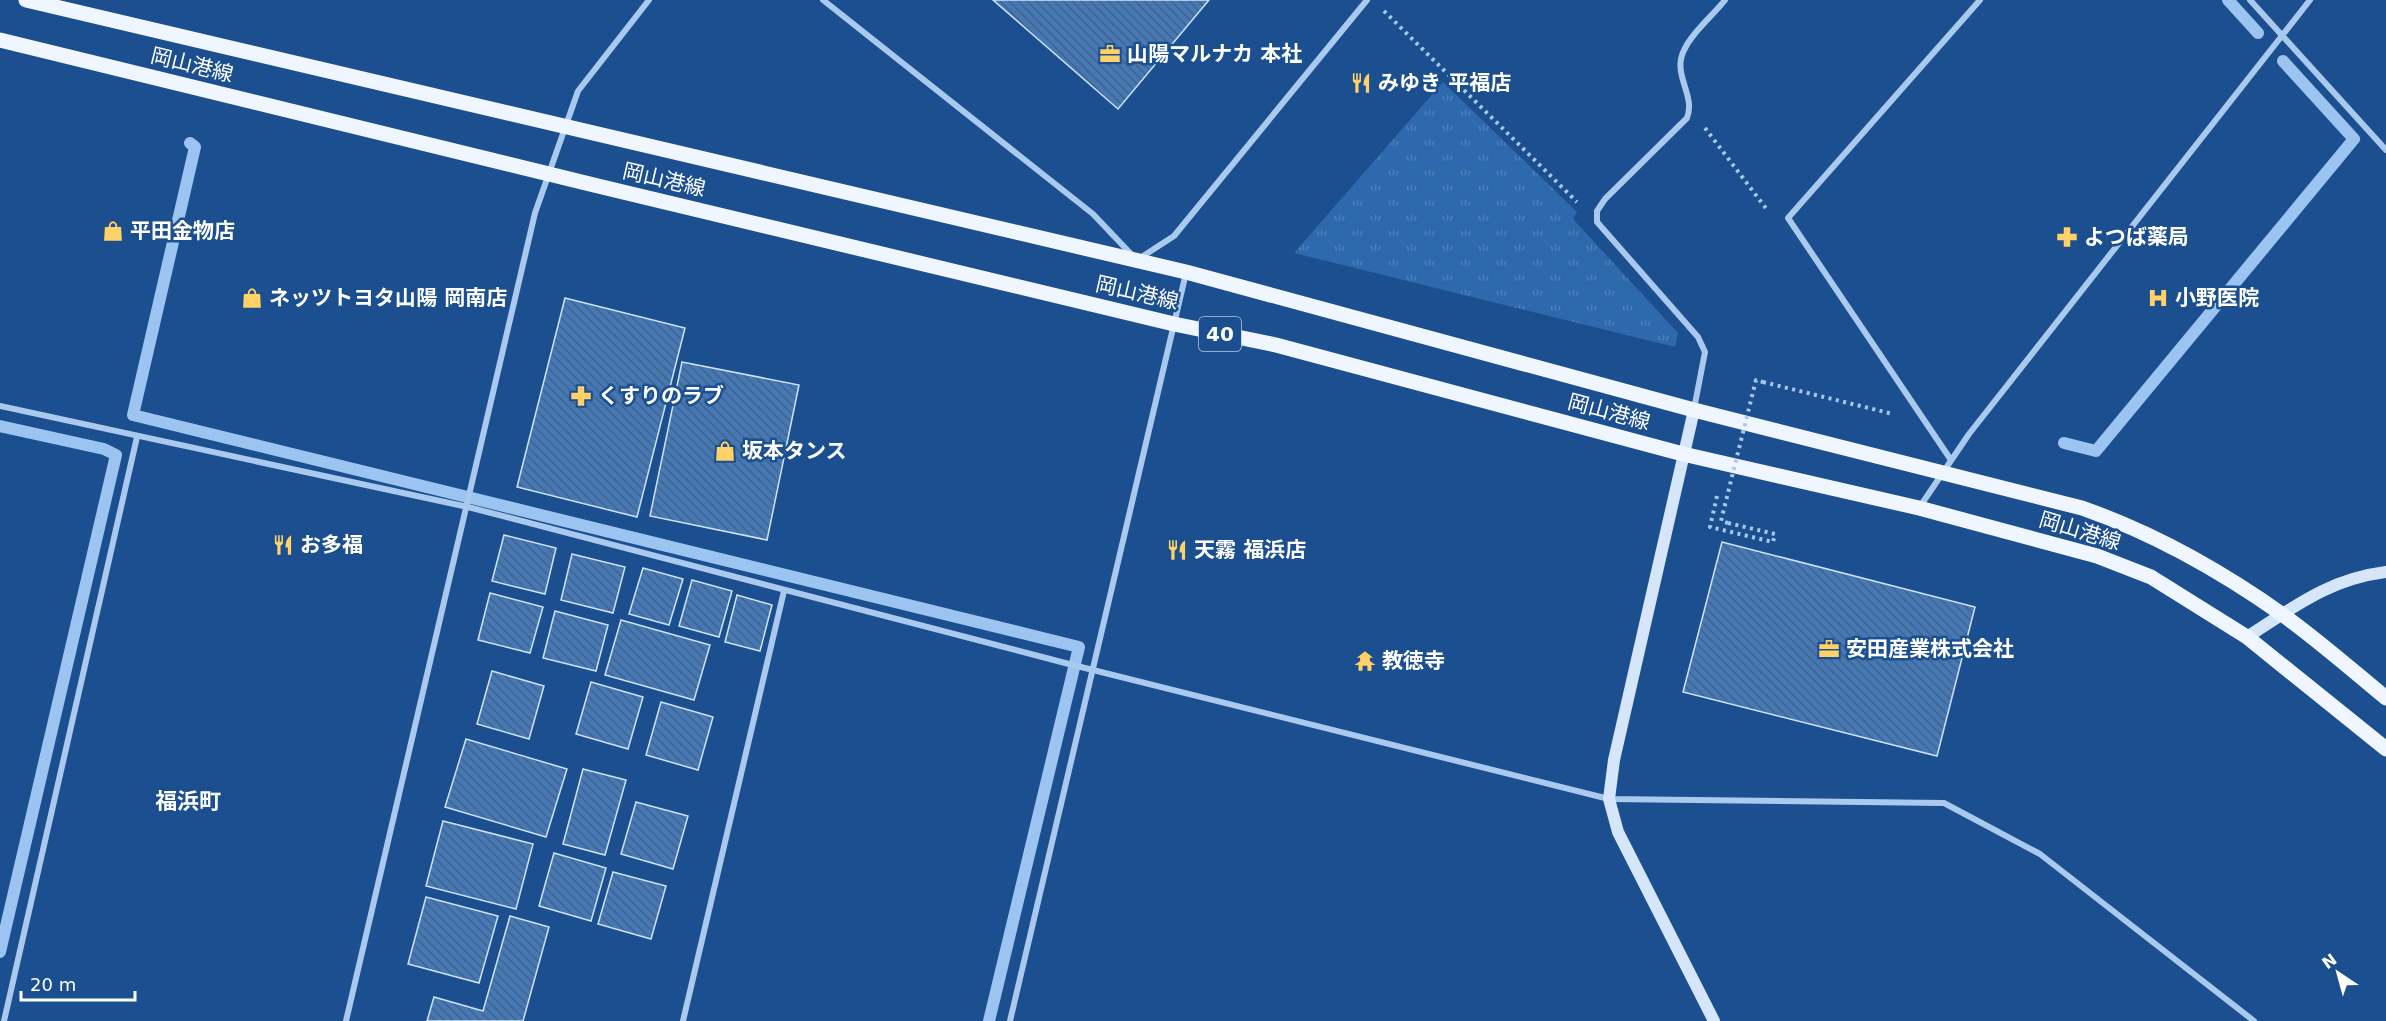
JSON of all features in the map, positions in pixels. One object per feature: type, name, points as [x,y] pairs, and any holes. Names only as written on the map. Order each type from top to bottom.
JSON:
[{"type":"main road","name":"岡山港線","points":[[26,0],[1186,272],[1694,410],[2082,508],[2129,525],[2175,548],[2282,615],[2386,698]]},
{"type":"main road","name":"岡山港線","points":[[0,40],[1174,324],[1276,345],[1683,454],[1919,508],[2097,556],[2151,577],[2247,637],[2386,749]]},
{"type":"street","points":[[346,1021],[470,500],[535,213],[578,91],[649,0]]},
{"type":"street","points":[[823,0],[1093,214],[1137,260],[1174,236],[1367,0]]},
{"type":"street","points":[[1714,1021],[1618,832],[1609,799],[1614,760],[1694,410],[1705,352],[1698,338],[1597,222],[1597,211],[1605,199],[1681,125],[1690,108],[1680,62],[1685,48],[1725,0]]},
{"type":"street","points":[[1952,460],[1788,218],[1980,0]]},
{"type":"street","points":[[2250,0],[2386,150]]},
{"type":"street","points":[[1919,508],[1976,425],[2310,0]]},
{"type":"street","points":[[1010,1021],[1186,272]]},
{"type":"street","points":[[0,406],[468,507],[1069,664],[1609,799],[1944,803],[2040,854],[2254,1021]]},
{"type":"street","points":[[4,1020],[137,437]]},
{"type":"street","points":[[2247,637],[2333,585],[2358,575],[2386,572]]},
{"type":"street","points":[[683,1021],[784,591]]},
{"type":"path","points":[[1381,8],[1597,222]]},
{"type":"path","points":[[1690,108],[1775,220],[1788,218]]},
{"type":"path","points":[[1717,496],[1710,527],[1773,542],[1775,534],[1721,521],[1756,380],[1891,414]]},
{"type":"green space","points":[[1443,82],[1577,212],[1573,219],[1678,333],[1675,347],[1294,253]]},
{"type":"building","name":"山陽マルナカ 本社","points":[[993,0],[1209,0],[1118,109]]},
{"type":"building","points":[[565,298],[685,328],[637,517],[517,487]]},
{"type":"building","name":"坂本タンス","points":[[682,362],[799,385],[767,540],[650,516]]},
{"type":"building","points":[[504,535],[556,548],[545,594],[492,581]]},
{"type":"building","name":"安田産業株式会社","points":[[1722,542],[1975,607],[1937,756],[1683,692]]},
{"type":"building","points":[[572,554],[625,567],[613,613],[561,600]]},
{"type":"building","points":[[643,568],[683,579],[669,625],[629,614]]},
{"type":"building","points":[[692,580],[732,591],[719,637],[679,626]]},
{"type":"building","points":[[490,593],[543,607],[530,653],[478,640]]},
{"type":"building","points":[[737,595],[772,605],[760,651],[725,642]]},
{"type":"building","points":[[555,611],[608,625],[596,671],[543,658]]},
{"type":"building","points":[[621,620],[710,645],[694,700],[605,675]]},
{"type":"building","points":[[492,671],[544,686],[529,739],[477,724]]},
{"type":"building","points":[[591,682],[643,697],[628,749],[576,734]]},
{"type":"building","points":[[661,702],[713,717],[698,770],[646,755]]},
{"type":"building","points":[[466,739],[567,769],[546,837],[445,807]]},
{"type":"building","points":[[583,769],[626,780],[605,855],[563,844]]},
{"type":"building","points":[[636,802],[688,816],[673,869],[621,854]]},
{"type":"building","points":[[443,821],[533,844],[516,909],[426,886]]},
{"type":"building","points":[[554,853],[606,868],[591,921],[539,906]]},
{"type":"building","points":[[613,872],[666,886],[651,939],[598,924]]},
{"type":"building","points":[[426,897],[498,916],[479,983],[408,964]]},
{"type":"building","points":[[510,916],[549,927],[523,1021],[427,1021],[434,997],[483,1011]]},
{"type":"waterway","points":[[2228,0],[2258,33]]},
{"type":"waterway","points":[[2064,443],[2096,451],[2354,139],[2283,61]]},
{"type":"waterway","points":[[190,143],[195,147],[133,415],[1079,647],[989,1021]]},
{"type":"waterway","points":[[0,426],[104,449],[116,455],[0,952]]},
{"type":"place","name":"山陽マルナカ 本社","points":[[1110,54]]},
{"type":"place","name":"みゆき 平福店","points":[[1361,83]]},
{"type":"place","name":"平田金物店","points":[[113,231]]},
{"type":"place","name":"よつば薬局","points":[[2067,237]]},
{"type":"place","name":"ネッツトヨタ山陽 岡南店","points":[[252,298]]},
{"type":"place","name":"小野医院","points":[[2158,298]]},
{"type":"place","name":"くすりのラブ","points":[[581,396]]},
{"type":"place","name":"坂本タンス","points":[[725,451]]},
{"type":"place","name":"お多福","points":[[283,545]]},
{"type":"place","name":"天霧 福浜店","points":[[1177,550]]},
{"type":"place","name":"安田産業株式会社","points":[[1829,649]]},
{"type":"place","name":"教徳寺","points":[[1365,661]]},
{"type":"district","name":"福浜町","points":[[188,801]]}]
